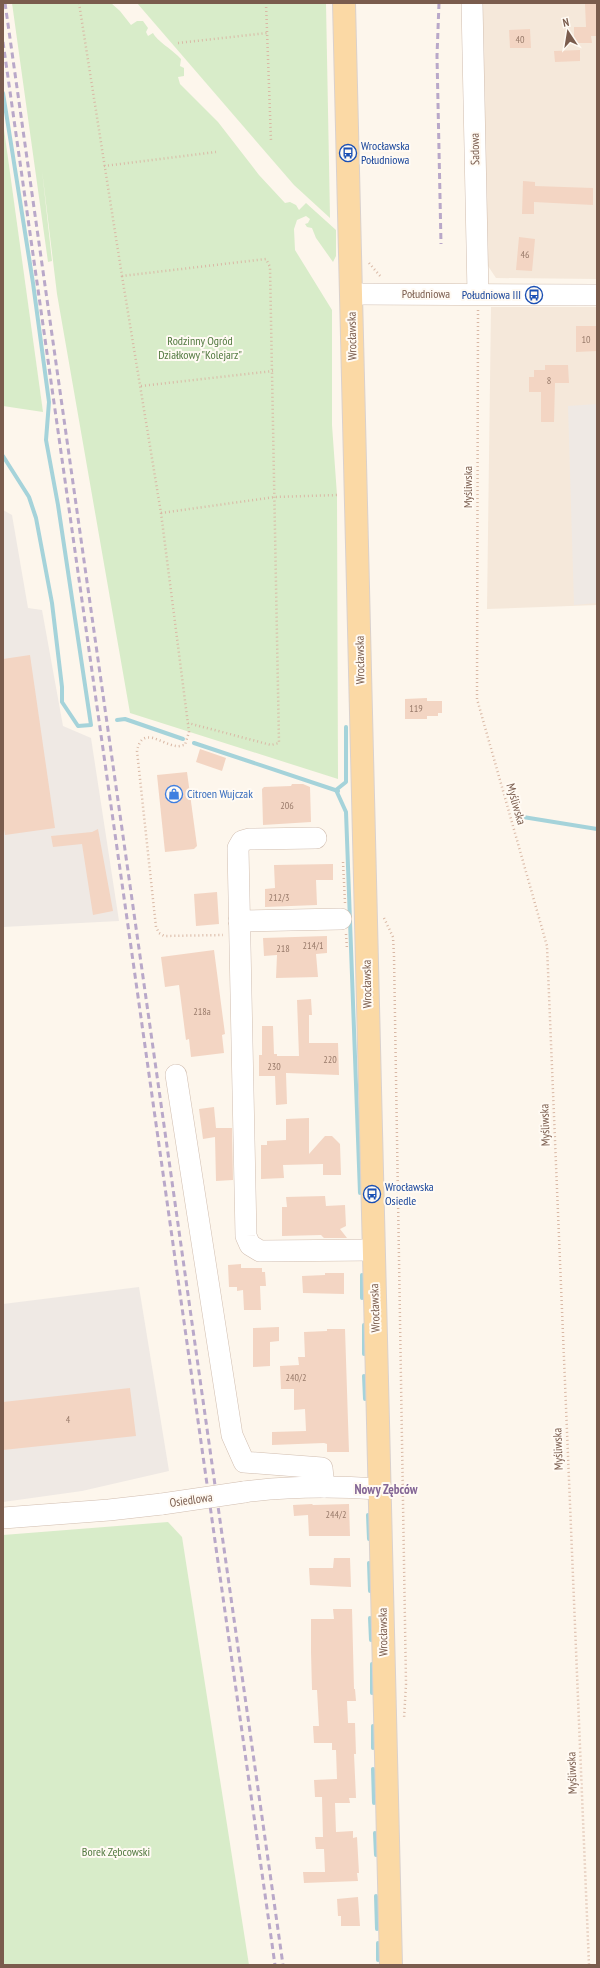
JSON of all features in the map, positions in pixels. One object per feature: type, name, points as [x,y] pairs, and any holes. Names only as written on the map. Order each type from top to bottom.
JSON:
[{"type":"main road","name":"Wrocławska","points":[[344,3],[350,256],[356,294],[352,324],[391,1965]]},
{"type":"street","name":"Sadowa","points":[[470,294],[472,3]]},
{"type":"street","name":"Południowa","points":[[356,294],[422,293],[597,295]]},
{"type":"street","points":[[316,838],[249,839],[242,841],[238,848],[246,1236],[250,1246],[260,1251],[373,1250]]},
{"type":"street","points":[[239,928],[343,912]]},
{"type":"street","points":[[176,1075],[232,1434],[244,1462],[322,1468],[324,1487]]},
{"type":"street","name":"Osiedlowa","points":[[3,1518],[109,1510],[282,1488],[324,1487],[379,1489]]},
{"type":"path","points":[[79,3],[161,513],[189,732],[185,745],[176,747],[151,738],[143,739],[138,743],[137,751],[156,928],[159,933],[164,936],[239,928]]},
{"type":"path","points":[[266,3],[272,141]]},
{"type":"path","points":[[178,43],[268,33]]},
{"type":"path","points":[[104,166],[216,152]]},
{"type":"path","points":[[122,276],[266,259],[270,267],[276,497],[279,743],[270,745],[188,723]]},
{"type":"path","name":"Myśliwska","points":[[470,294],[476,698],[547,946],[589,1965]]},
{"type":"path","points":[[141,386],[273,371]]},
{"type":"path","points":[[161,513],[276,497],[337,495]]},
{"type":"path","points":[[343,862],[343,912]]},
{"type":"path","points":[[384,916],[393,937],[394,956],[406,1684],[404,1721]]},
{"type":"shaded area","points":[[481,3],[597,3],[597,279],[496,278],[486,263]]},
{"type":"shaded area","points":[[491,307],[597,307],[597,605],[487,609]]},
{"type":"shaded area","points":[[597,404],[597,603],[574,605],[568,406]]},
{"type":"shaded area","points":[[3,510],[12,515],[28,608],[42,610],[63,726],[91,738],[119,921],[3,927]]},
{"type":"shaded area","points":[[139,1287],[169,1471],[82,1491],[3,1502],[3,1304]]},
{"type":"green space","name":"Rodzinny Ogród Działkowy \"Kolejarz\"","points":[[12,3],[111,3],[120,11],[131,25],[137,21],[143,21],[148,28],[146,32],[148,36],[153,33],[181,59],[180,66],[184,68],[184,76],[178,77],[180,84],[218,122],[259,175],[285,203],[290,202],[296,205],[299,210],[306,203],[336,230],[336,256],[333,262],[316,238],[312,228],[307,227],[305,224],[308,223],[310,219],[306,216],[297,220],[294,229],[295,250],[332,310],[332,425],[337,495],[338,779],[130,713],[57,294],[42,170],[52,261],[48,262]]},
{"type":"green space","points":[[137,3],[326,3],[330,218],[294,185]]},
{"type":"green space","points":[[3,122],[43,412],[3,406]]},
{"type":"green space","name":"Borek Zębcowski","points":[[168,1522],[182,1537],[249,1965],[3,1965],[3,1535]]},
{"type":"building","points":[[597,3],[597,36],[591,36],[592,43],[574,43],[574,27],[586,27],[585,4]]},
{"type":"building","points":[[530,29],[531,48],[510,48],[509,30]]},
{"type":"building","points":[[580,50],[580,61],[555,62],[554,51]]},
{"type":"building","points":[[523,181],[535,182],[535,186],[593,188],[593,205],[534,202],[534,214],[522,214]]},
{"type":"building","points":[[519,237],[535,239],[532,271],[516,270]]},
{"type":"building","points":[[576,326],[597,326],[597,351],[576,352]]},
{"type":"building","points":[[545,365],[568,365],[569,383],[555,383],[554,422],[541,422],[541,392],[529,392],[529,377],[534,377],[534,370],[545,370]]},
{"type":"building","points":[[30,655],[55,828],[5,835],[3,823],[3,659]]},
{"type":"building","points":[[427,698],[427,701],[442,701],[442,713],[438,713],[438,716],[427,716],[427,719],[405,719],[405,699]]},
{"type":"building","points":[[200,749],[226,758],[222,771],[196,762]]},
{"type":"building","name":"Citroen Wujczak","points":[[187,772],[197,846],[194,849],[165,852],[157,775]]},
{"type":"building","points":[[292,784],[303,784],[310,787],[311,822],[263,825],[262,789],[264,787],[291,786]]},
{"type":"building","points":[[98,829],[113,911],[93,915],[82,844],[53,847],[51,836],[92,832]]},
{"type":"building","points":[[333,864],[333,880],[316,880],[317,905],[265,907],[265,889],[275,888],[274,865]]},
{"type":"building","points":[[217,892],[219,924],[196,926],[194,894]]},
{"type":"building","points":[[327,936],[327,953],[316,954],[318,977],[276,978],[277,955],[264,956],[263,938]]},
{"type":"building","points":[[214,950],[225,1034],[222,1035],[224,1053],[191,1057],[189,1039],[186,1040],[179,985],[165,987],[161,957]]},
{"type":"building","points":[[311,999],[312,1015],[309,1015],[309,1043],[338,1043],[339,1075],[286,1073],[287,1104],[276,1105],[275,1076],[259,1076],[259,1055],[262,1055],[262,1026],[273,1026],[274,1054],[277,1054],[277,1056],[299,1056],[297,1000]]},
{"type":"building","points":[[214,1107],[216,1128],[232,1128],[233,1180],[216,1181],[215,1137],[203,1139],[199,1109]]},
{"type":"building","points":[[309,1118],[309,1154],[325,1136],[332,1136],[340,1144],[341,1175],[323,1175],[323,1164],[283,1165],[284,1178],[261,1179],[261,1145],[267,1145],[267,1141],[286,1140],[286,1119]]},
{"type":"building","points":[[325,1196],[326,1206],[345,1205],[346,1226],[340,1229],[347,1238],[324,1238],[321,1235],[282,1236],[282,1207],[287,1207],[286,1197]]},
{"type":"building","points":[[241,1264],[241,1268],[262,1268],[262,1272],[265,1272],[266,1286],[260,1286],[261,1310],[244,1310],[243,1290],[237,1291],[237,1287],[229,1287],[228,1265]]},
{"type":"building","points":[[325,1273],[344,1273],[344,1294],[303,1293],[302,1276],[325,1275]]},
{"type":"building","points":[[279,1327],[279,1341],[270,1342],[270,1366],[253,1367],[253,1328]]},
{"type":"building","points":[[327,1329],[345,1329],[349,1452],[327,1452],[327,1444],[324,1443],[272,1445],[272,1432],[306,1431],[305,1409],[294,1410],[294,1389],[281,1389],[280,1366],[299,1365],[298,1357],[305,1357],[304,1332],[327,1331]]},
{"type":"building","points":[[130,1388],[136,1436],[3,1450],[3,1402]]},
{"type":"building","points":[[349,1504],[350,1536],[309,1536],[308,1515],[294,1516],[293,1505]]},
{"type":"building","points":[[334,1558],[350,1558],[351,1587],[310,1585],[309,1568],[333,1568]]},
{"type":"building","points":[[333,1609],[352,1609],[354,1689],[356,1701],[347,1701],[348,1723],[355,1723],[356,1754],[354,1754],[356,1798],[349,1798],[350,1803],[335,1803],[336,1832],[353,1831],[353,1838],[357,1837],[359,1873],[357,1873],[358,1881],[304,1883],[303,1872],[325,1872],[324,1849],[316,1849],[315,1837],[323,1837],[322,1797],[315,1797],[314,1780],[337,1779],[336,1750],[332,1750],[332,1743],[314,1743],[313,1726],[319,1726],[317,1690],[312,1690],[311,1652],[311,1619],[334,1619]]},
{"type":"building","points":[[358,1897],[360,1926],[341,1926],[341,1916],[338,1916],[337,1899]]},
{"type":"waterway","points":[[3,93],[33,283],[49,402],[46,440],[58,505],[91,725],[78,726],[62,702],[62,687],[52,603],[36,518],[29,497],[3,456]]},
{"type":"waterway","points":[[117,720],[125,719],[183,739]]},
{"type":"waterway","points":[[346,727],[346,782],[336,790],[346,812],[360,1193]]},
{"type":"waterway","points":[[194,743],[338,791]]},
{"type":"waterway","points":[[523,817],[597,829]]},
{"type":"waterway","points":[[362,1275],[362,1298]]},
{"type":"waterway","points":[[364,1325],[364,1354]]},
{"type":"waterway","points":[[364,1376],[365,1399]]},
{"type":"waterway","points":[[368,1515],[369,1539]]},
{"type":"waterway","points":[[369,1563],[370,1591]]},
{"type":"waterway","points":[[370,1618],[371,1640]]},
{"type":"waterway","points":[[372,1664],[372,1693]]},
{"type":"waterway","points":[[373,1726],[373,1748]]},
{"type":"waterway","points":[[373,1769],[374,1803]]},
{"type":"waterway","points":[[375,1833],[376,1855]]},
{"type":"waterway","points":[[376,1896],[377,1929]]},
{"type":"waterway","points":[[378,1943],[378,1960]]},
{"type":"railway","points":[[5,3],[283,1965]]},
{"type":"railway","points":[[439,3],[437,56],[441,244]]},
{"type":"railway","points":[[3,42],[275,1965]]},
{"type":"place","name":"Wrocławska Południowa","points":[[348,153]]},
{"type":"place","name":"Południowa III","points":[[534,295]]},
{"type":"place","name":"Citroen Wujczak","points":[[174,794]]},
{"type":"place","name":"Wrocławska Osiedle","points":[[372,1194]]},
{"type":"district","name":"Nowy Zębców","points":[[386,1489]]}]
